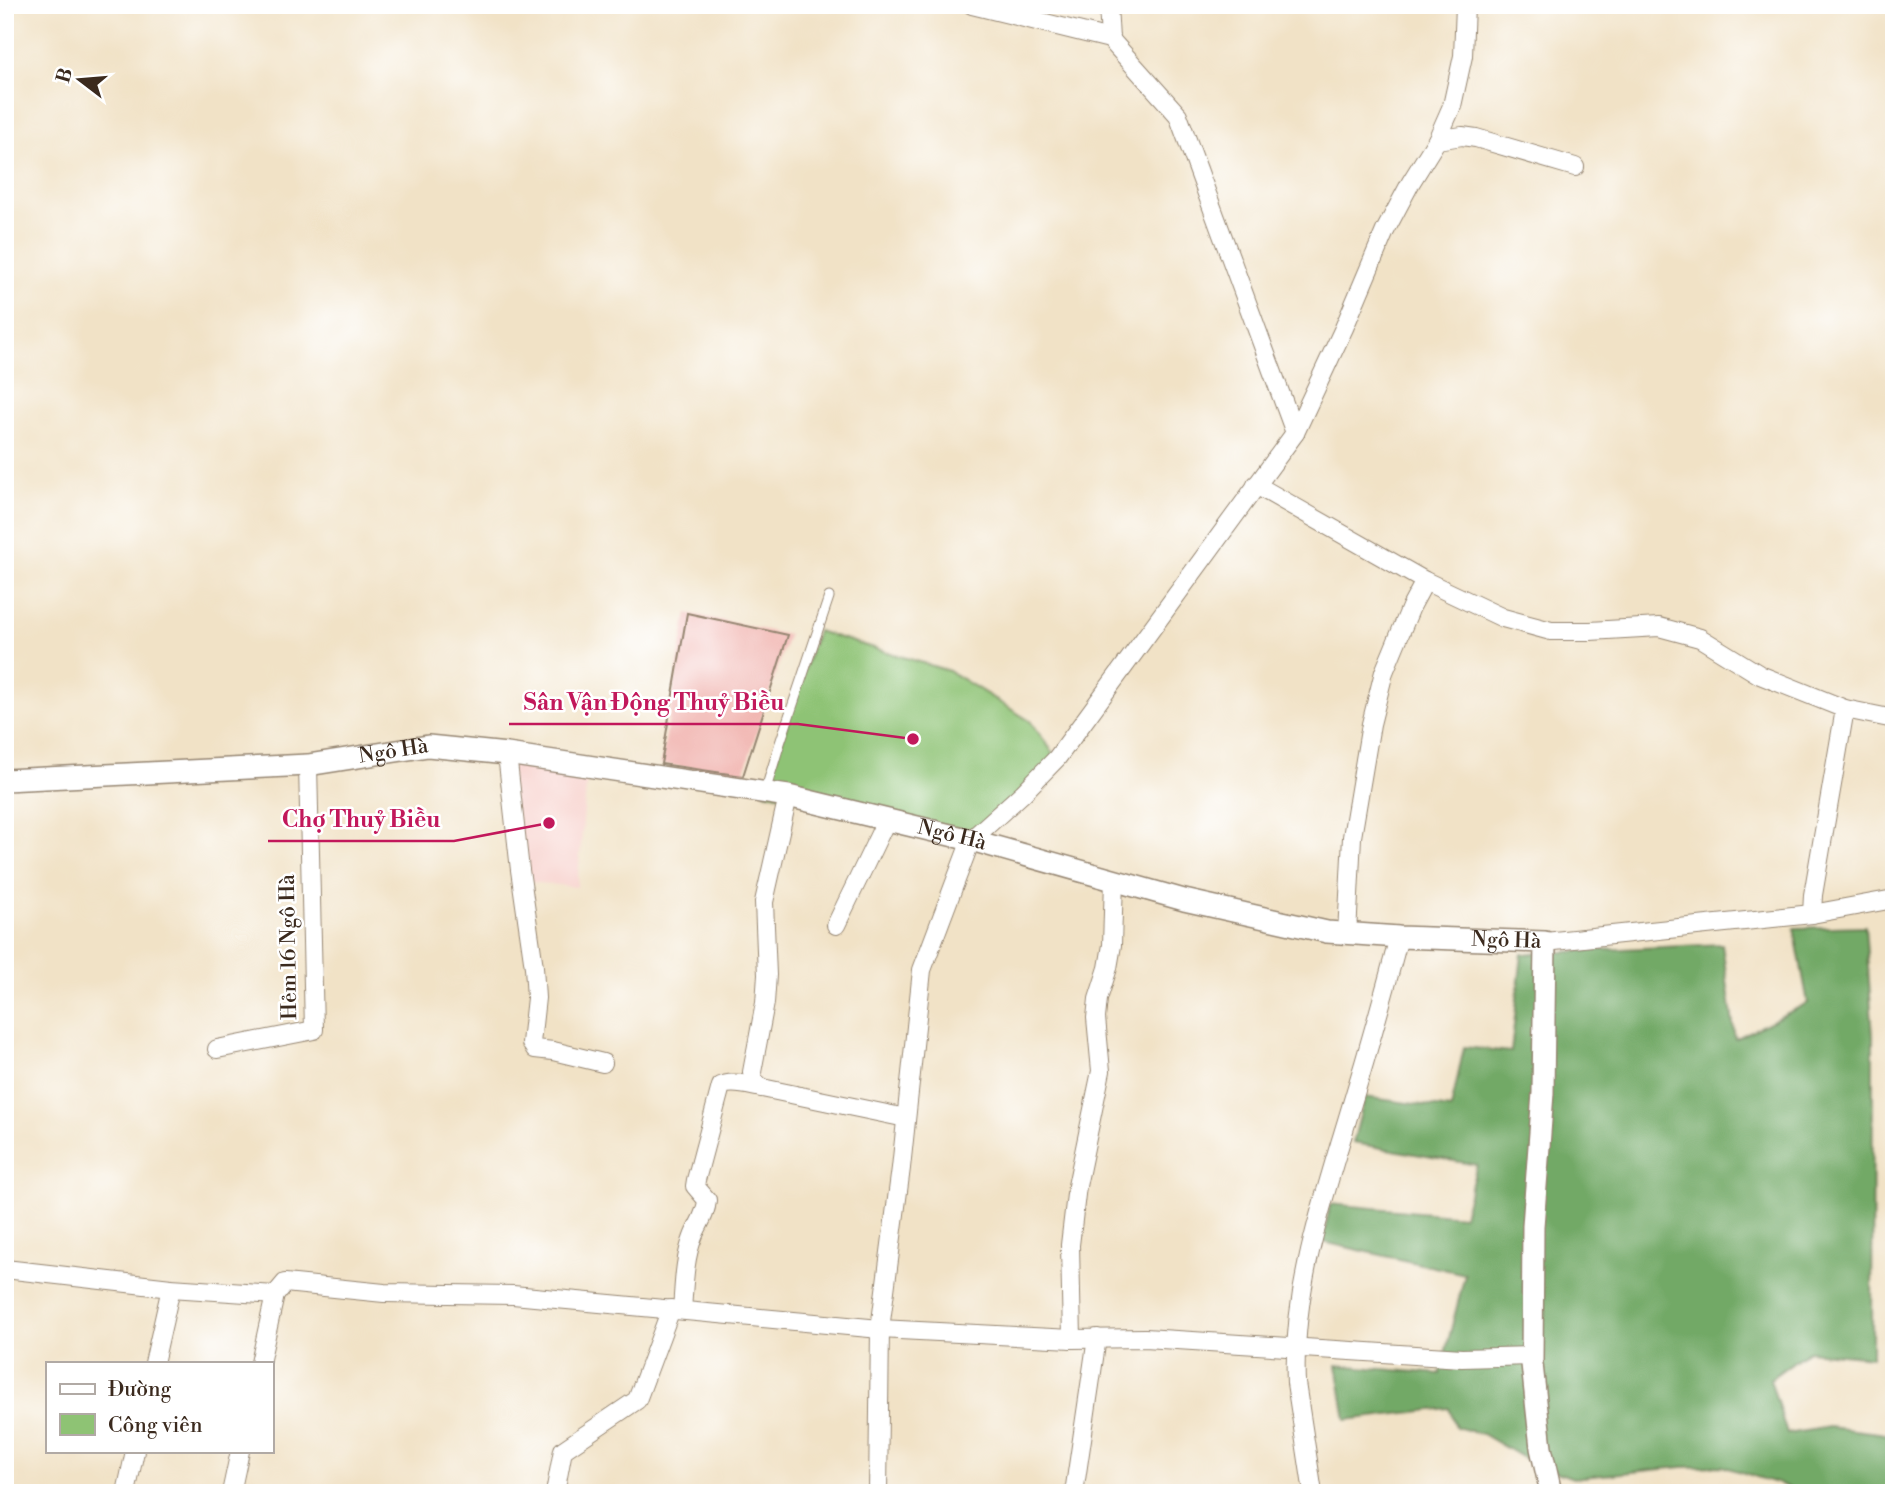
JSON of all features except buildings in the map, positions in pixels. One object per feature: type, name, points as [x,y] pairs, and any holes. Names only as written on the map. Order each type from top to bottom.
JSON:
[{"type":"street","points":[[972,5],[1110,39],[1178,115],[1295,433]]},
{"type":"street","points":[[1108,5],[1110,39]]},
{"type":"street","points":[[878,1493],[880,1329],[922,970],[971,840],[1057,758],[1295,433],[1385,231],[1437,140],[1452,106],[1463,56],[1465,5]]},
{"type":"street","points":[[1437,140],[1462,136],[1476,138],[1575,167]]},
{"type":"street","points":[[1256,485],[1425,581],[1503,618],[1551,631],[1660,627],[1699,638],[1760,675],[1845,709],[1894,719]]},
{"type":"street","points":[[1347,934],[1352,837],[1371,724],[1384,672],[1425,581]]},
{"type":"street","points":[[1812,914],[1845,709]]},
{"type":"street","name":"Ngô Hà","points":[[5,780],[308,765],[428,746],[507,754],[788,796],[971,840],[1184,900],[1327,932],[1347,934],[1545,942],[1812,914],[1894,899]]},
{"type":"street","points":[[507,754],[534,967],[536,998],[531,1043],[539,1050],[603,1063]]},
{"type":"street","name":"Hẻm 16 Ngô Hà","points":[[217,1049],[314,1030],[308,765]]},
{"type":"street","points":[[762,1088],[753,1080],[752,1072],[765,1003],[767,975],[764,902],[788,796]]},
{"type":"street","points":[[836,925],[887,820]]},
{"type":"street","points":[[1072,1339],[1070,1245],[1077,1186],[1101,1071],[1098,999],[1112,945],[1114,880]]},
{"type":"street","points":[[1313,1493],[1296,1383],[1301,1295],[1314,1230],[1369,1050],[1399,937]]},
{"type":"street","points":[[1545,942],[1543,1093],[1533,1226],[1532,1356],[1541,1448],[1551,1493]]},
{"type":"street","points":[[555,1493],[563,1450],[637,1400],[676,1309],[694,1236],[704,1219],[707,1200],[695,1186],[721,1086],[732,1083],[762,1088],[906,1118]]},
{"type":"street","points":[[5,1269],[275,1295]]},
{"type":"street","points":[[260,1362],[275,1295],[285,1283],[384,1293],[513,1295],[880,1329],[1072,1339],[1145,1338],[1462,1358],[1532,1356]]},
{"type":"street","points":[[154,1362],[171,1287]]},
{"type":"street","points":[[1074,1493],[1097,1338]]},
{"type":"street","points":[[126,1493],[135,1452]]},
{"type":"street","points":[[231,1493],[240,1452]]},
{"type":"lane","points":[[765,792],[829,597]]},
{"type":"shaded area","points":[[507,754],[588,766],[577,887],[521,881]]},
{"type":"green space","points":[[817,631],[949,671],[1030,721],[1057,758],[971,840],[765,792]]},
{"type":"green space","points":[[1865,926],[1873,1036],[1872,1357],[1808,1351],[1770,1379],[1787,1434],[1829,1427],[1894,1435],[1894,1493],[1807,1493],[1722,1466],[1682,1467],[1573,1478],[1532,1463],[1482,1434],[1456,1427],[1449,1408],[1346,1420],[1337,1365],[1440,1374],[1465,1274],[1323,1242],[1330,1204],[1463,1216],[1477,1165],[1353,1143],[1365,1097],[1451,1109],[1464,1047],[1511,1052],[1522,954],[1722,944],[1735,1039],[1808,1003],[1794,928]]},
{"type":"place","name":"Sân Vận Động Thuỷ Biều","points":[[913,739]]},
{"type":"place","name":"Chợ Thuỷ Biều","points":[[549,823]]}]
